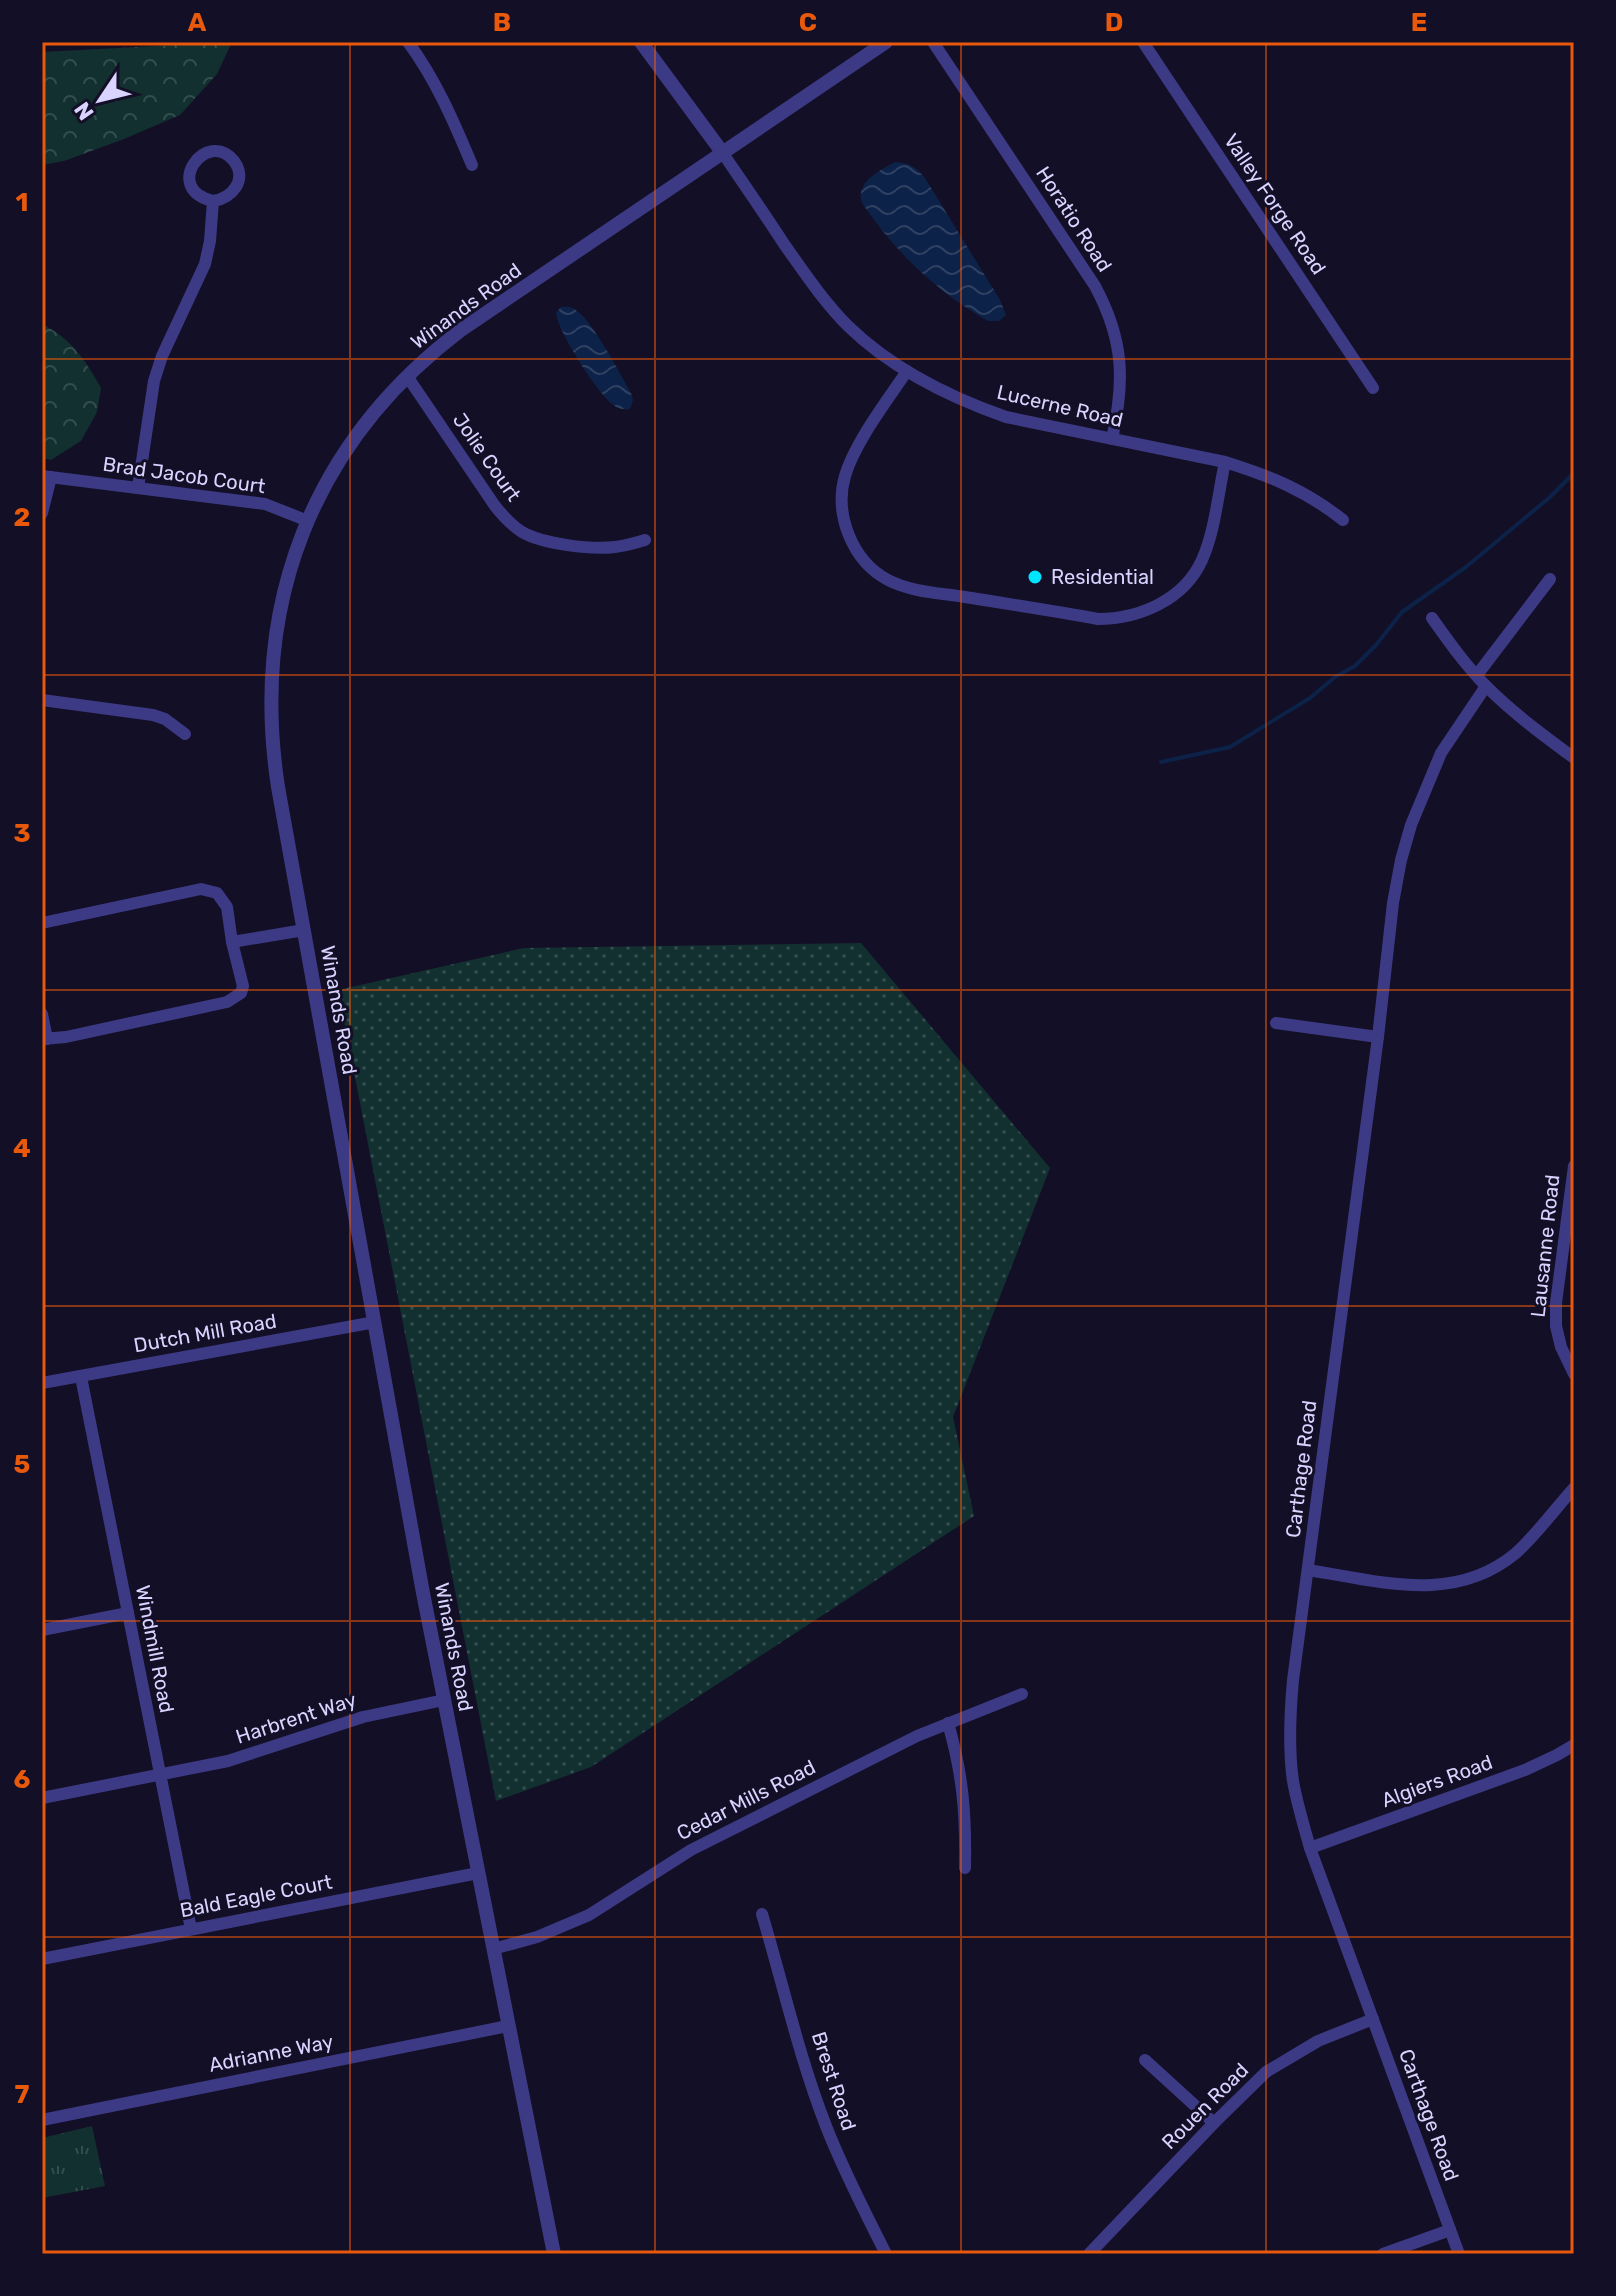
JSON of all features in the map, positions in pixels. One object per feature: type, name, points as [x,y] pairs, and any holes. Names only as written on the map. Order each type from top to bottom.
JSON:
[{"type":"street","points":[[408,42],[447,106],[472,165]]},
{"type":"street","points":[[641,42],[722,152]]},
{"type":"street","name":"Winands Road","points":[[554,2254],[444,1700],[272,750],[270,683],[279,613],[288,575],[316,501],[355,436],[407,376],[461,330],[886,42]]},
{"type":"street","name":"Horatio Road","points":[[933,42],[1105,305],[1120,355],[1122,379],[1112,439]]},
{"type":"street","name":"Valley Forge Road","points":[[1143,42],[1373,388]]},
{"type":"street","points":[[208,152],[226,154],[235,162],[239,179],[231,195],[213,201],[196,194],[189,179],[193,163],[208,152]]},
{"type":"street","name":"Lucerne Road","points":[[722,152],[811,283],[831,307],[865,340],[939,390],[1006,417],[1260,472],[1294,486],[1343,520]]},
{"type":"street","points":[[138,488],[154,381],[162,356],[205,264],[213,201]]},
{"type":"street","points":[[907,371],[852,456],[841,492],[842,510],[853,545],[877,573],[907,587],[1098,619],[1119,619],[1136,614],[1183,587],[1201,563],[1208,544],[1225,462]]},
{"type":"street","name":"Jolie Court","points":[[407,376],[509,522],[539,539],[593,548],[611,548],[645,540]]},
{"type":"street","name":"Brad Jacob Court","points":[[42,513],[47,477],[265,504],[308,521]]},
{"type":"street","points":[[1477,675],[1550,579]]},
{"type":"street","points":[[1432,618],[1486,686],[1574,758]]},
{"type":"street","name":"Carthage Road","points":[[1459,2254],[1310,1848],[1293,1781],[1290,1750],[1293,1680],[1393,903],[1411,825],[1441,753],[1486,686]]},
{"type":"street","points":[[42,700],[153,715],[165,719],[185,734]]},
{"type":"street","points":[[42,923],[201,889],[217,893],[227,907],[242,979],[241,993],[212,1006],[66,1037],[45,1039],[42,1014]]},
{"type":"street","points":[[232,942],[304,930]]},
{"type":"street","points":[[1276,1023],[1378,1037]]},
{"type":"street","name":"Lausanne Road","points":[[1574,1168],[1559,1275],[1556,1326],[1561,1347],[1574,1374]]},
{"type":"street","name":"Dutch Mill Road","points":[[42,1383],[375,1322]]},
{"type":"street","name":"Windmill Road","points":[[81,1377],[191,1929]]},
{"type":"street","points":[[1308,1570],[1410,1586],[1459,1582],[1481,1575],[1518,1551],[1574,1488]]},
{"type":"street","points":[[42,1630],[128,1613]]},
{"type":"street","name":"Cedar Mills Road","points":[[493,1949],[537,1937],[589,1915],[691,1850],[917,1736],[1022,1694]]},
{"type":"street","name":"Harbrent Way","points":[[42,1798],[228,1761],[363,1717],[444,1700]]},
{"type":"street","points":[[948,1723],[963,1784],[965,1868]]},
{"type":"street","name":"Algiers Road","points":[[1310,1848],[1525,1770],[1574,1745]]},
{"type":"street","name":"Bald Eagle Court","points":[[42,1959],[478,1873]]},
{"type":"street","name":"Brest Road","points":[[762,1914],[812,2087],[842,2165],[886,2254]]},
{"type":"street","name":"Rouen Road","points":[[1089,2254],[1266,2072],[1318,2041],[1373,2019]]},
{"type":"street","name":"Adrianne Way","points":[[42,2120],[508,2026]]},
{"type":"street","points":[[1145,2060],[1214,2123]]},
{"type":"street","points":[[1383,2254],[1450,2230]]},
{"type":"green space","points":[[232,42],[217,74],[180,115],[64,161],[42,165],[42,52]]},
{"type":"green space","points":[[42,324],[62,336],[77,351],[101,388],[97,412],[81,441],[51,460],[42,458]]},
{"type":"green space","points":[[861,943],[1050,1168],[953,1417],[974,1516],[591,1767],[496,1801],[338,990],[524,948]]},
{"type":"green space","points":[[92,2126],[105,2186],[42,2198],[42,2138]]},
{"type":"water","points":[[895,162],[912,166],[925,178],[1000,300],[1006,315],[999,321],[988,321],[934,284],[888,238],[862,203],[865,183]]},
{"type":"water","points":[[561,307],[571,307],[581,314],[596,334],[631,393],[633,400],[630,409],[621,409],[612,404],[588,375],[558,322],[556,313]]},
{"type":"waterway","points":[[1161,762],[1230,747],[1310,698],[1335,677],[1355,666],[1402,612],[1466,567],[1574,473]]},
{"type":"place","name":"Residential","points":[[1035,577]]}]
